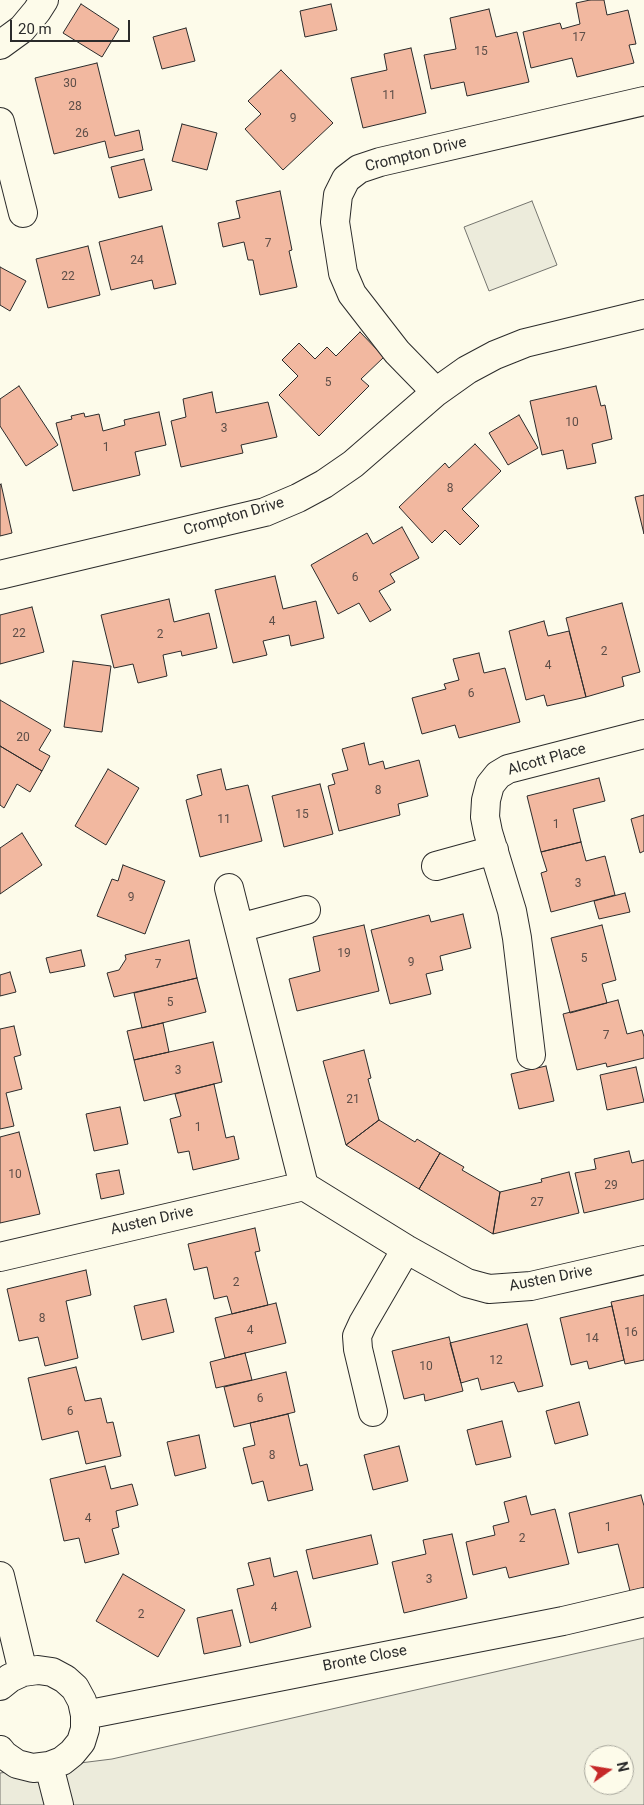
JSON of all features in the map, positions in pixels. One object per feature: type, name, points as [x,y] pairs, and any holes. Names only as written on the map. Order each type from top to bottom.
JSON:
[{"type":"street","points":[[0,46],[22,29],[44,0]]},
{"type":"street","name":"Crompton Drive","points":[[436,392],[396,352],[352,294],[343,273],[335,222],[338,195],[346,179],[359,169],[380,162],[644,101]]},
{"type":"street","points":[[0,122],[23,213]]},
{"type":"street","name":"Crompton Drive","points":[[0,575],[265,512],[298,498],[324,484],[353,464],[436,392],[467,370],[488,359],[525,343],[644,314]]},
{"type":"street","name":"Alcott Place","points":[[531,1055],[518,938],[485,817],[486,800],[490,785],[498,775],[508,768],[644,734]]},
{"type":"street","points":[[436,866],[494,850]]},
{"type":"street","points":[[229,888],[304,1186]]},
{"type":"street","points":[[239,928],[306,910]]},
{"type":"street","name":"Austen Drive","points":[[0,1257],[304,1186],[406,1249],[467,1283],[489,1289],[531,1286],[644,1260]]},
{"type":"street","points":[[373,1412],[358,1349],[358,1336],[363,1322],[406,1249]]},
{"type":"street","points":[[0,1576],[23,1672]]},
{"type":"street","name":"Bronte Close","points":[[86,1715],[563,1621],[644,1602]]},
{"type":"street","points":[[0,1686],[10,1678],[23,1672],[38,1670],[52,1672],[65,1678],[75,1688],[82,1701],[86,1715],[81,1742],[62,1761],[49,1766],[33,1768],[17,1764],[0,1750]]},
{"type":"street","points":[[49,1766],[59,1805]]},
{"type":"shaded area","points":[[532,201],[557,265],[489,291],[464,227]]},
{"type":"shaded area","points":[[644,1638],[644,1805],[0,1805],[0,1773],[112,1759]]},
{"type":"building","points":[[604,0],[607,15],[628,10],[636,44],[629,45],[634,63],[577,77],[572,58],[531,68],[523,32],[560,23],[562,29],[580,24],[576,3]]},
{"type":"building","points":[[81,4],[119,29],[102,57],[63,33]]},
{"type":"building","points":[[331,4],[337,30],[305,37],[300,11]]},
{"type":"building","points":[[489,9],[496,37],[517,32],[529,82],[467,96],[464,82],[431,89],[424,55],[456,49],[450,18]]},
{"type":"building","points":[[186,28],[195,61],[162,69],[153,37]]},
{"type":"building","points":[[411,48],[426,113],[363,128],[351,78],[387,70],[384,54]]},
{"type":"building","points":[[97,63],[115,136],[139,130],[143,150],[109,158],[105,141],[54,154],[35,78]]},
{"type":"building","points":[[281,70],[333,123],[283,170],[245,129],[261,114],[248,101]]},
{"type":"building","points":[[182,124],[217,133],[207,170],[172,161]]},
{"type":"building","points":[[144,159],[152,190],[119,198],[111,167]]},
{"type":"building","points":[[280,191],[292,250],[289,251],[297,287],[260,295],[253,260],[248,260],[244,242],[223,247],[218,223],[240,218],[236,201]]},
{"type":"building","points":[[162,226],[176,284],[154,289],[152,280],[111,290],[99,242]]},
{"type":"building","points":[[88,246],[100,295],[48,308],[36,259]]},
{"type":"building","points":[[0,267],[26,281],[10,311],[0,305]]},
{"type":"building","points":[[360,332],[384,357],[361,379],[369,386],[319,436],[279,395],[298,376],[282,360],[299,343],[315,359],[327,347],[336,356]]},
{"type":"building","points":[[19,386],[58,445],[26,466],[0,426],[0,399]]},
{"type":"building","points":[[596,386],[601,406],[605,405],[612,439],[592,444],[596,463],[567,469],[563,450],[542,455],[530,401]]},
{"type":"building","points":[[212,392],[216,413],[268,402],[277,437],[241,445],[243,453],[181,467],[171,421],[186,417],[183,399]]},
{"type":"building","points":[[159,412],[166,445],[135,452],[140,475],[73,491],[56,423],[72,419],[71,416],[84,413],[85,417],[99,414],[103,431],[125,425],[124,420]]},
{"type":"building","points":[[519,415],[538,448],[508,465],[489,433]]},
{"type":"building","points":[[475,444],[501,471],[462,509],[479,526],[460,545],[445,530],[432,543],[399,507],[445,463],[449,468]]},
{"type":"building","points":[[0,485],[12,533],[0,536]]},
{"type":"building","points":[[644,495],[644,534],[635,497]]},
{"type":"building","points":[[402,527],[419,558],[390,574],[395,582],[379,591],[391,610],[370,622],[359,603],[338,614],[311,565],[367,533],[373,544]]},
{"type":"building","points":[[275,576],[283,609],[316,601],[324,638],[291,646],[289,635],[263,641],[267,655],[233,663],[215,590]]},
{"type":"building","points":[[169,599],[174,622],[209,613],[217,648],[182,656],[181,651],[163,655],[167,676],[138,683],[133,664],[114,668],[101,615]]},
{"type":"building","points":[[622,603],[640,672],[622,677],[624,686],[586,697],[566,618]]},
{"type":"building","points":[[32,607],[44,652],[0,664],[0,615]]},
{"type":"building","points":[[544,621],[548,636],[569,631],[586,697],[547,706],[544,695],[526,700],[509,631]]},
{"type":"building","points":[[479,653],[484,673],[505,668],[520,722],[459,738],[455,725],[422,734],[412,698],[446,689],[444,684],[459,680],[453,659]]},
{"type":"building","points":[[73,661],[111,666],[102,732],[64,727]]},
{"type":"building","points":[[0,700],[51,730],[39,750],[50,756],[42,771],[0,746]]},
{"type":"building","points":[[364,743],[369,765],[383,761],[385,769],[419,760],[428,796],[398,804],[400,815],[339,831],[328,786],[335,784],[332,774],[348,770],[342,749]]},
{"type":"building","points":[[0,746],[42,771],[30,792],[17,784],[4,808],[0,805]]},
{"type":"building","points":[[108,769],[139,788],[106,845],[75,826]]},
{"type":"building","points":[[221,769],[226,790],[248,785],[262,841],[200,857],[186,800],[202,795],[197,775]]},
{"type":"building","points":[[599,778],[605,801],[573,809],[581,842],[541,852],[527,796]]},
{"type":"building","points":[[320,784],[333,834],[284,847],[272,796]]},
{"type":"building","points":[[644,815],[644,851],[640,853],[631,819]]},
{"type":"building","points":[[22,833],[42,865],[0,894],[0,848]]},
{"type":"building","points":[[581,842],[586,861],[605,856],[615,895],[551,912],[541,873],[547,871],[541,852]]},
{"type":"building","points":[[123,865],[165,881],[145,934],[97,916],[112,879],[118,881]]},
{"type":"building","points":[[625,893],[630,912],[599,919],[594,901]]},
{"type":"building","points":[[463,914],[471,948],[440,956],[443,970],[426,974],[431,994],[390,1004],[371,930],[429,915],[431,922]]},
{"type":"building","points":[[364,925],[379,991],[297,1011],[289,979],[320,971],[313,937]]},
{"type":"building","points":[[602,925],[616,980],[602,984],[607,1003],[570,1013],[551,938]]},
{"type":"building","points":[[189,940],[197,978],[114,997],[107,973],[119,970],[126,959],[125,955]]},
{"type":"building","points":[[81,950],[85,966],[50,973],[46,958]]},
{"type":"building","points":[[10,972],[16,992],[0,996],[0,975]]},
{"type":"building","points":[[197,978],[206,1012],[142,1028],[134,993]]},
{"type":"building","points":[[618,1000],[627,1034],[642,1030],[644,1058],[607,1067],[606,1063],[577,1070],[563,1014]]},
{"type":"building","points":[[163,1023],[169,1052],[134,1060],[127,1031]]},
{"type":"building","points":[[14,1026],[21,1055],[14,1057],[22,1089],[6,1093],[14,1126],[0,1129],[0,1029]]},
{"type":"building","points":[[213,1042],[222,1082],[144,1101],[134,1060]]},
{"type":"building","points":[[364,1050],[371,1078],[368,1079],[379,1120],[346,1145],[323,1061]]},
{"type":"building","points":[[546,1066],[554,1101],[519,1109],[511,1074]]},
{"type":"building","points":[[636,1067],[644,1102],[607,1110],[600,1075]]},
{"type":"building","points":[[214,1084],[226,1138],[234,1136],[239,1159],[193,1170],[189,1151],[178,1153],[170,1119],[181,1116],[175,1094]]},
{"type":"building","points":[[120,1107],[128,1144],[94,1151],[86,1114]]},
{"type":"building","points":[[379,1120],[415,1142],[417,1139],[440,1153],[419,1189],[346,1145]]},
{"type":"building","points":[[19,1132],[40,1214],[0,1223],[0,1137]]},
{"type":"building","points":[[629,1151],[632,1163],[644,1160],[644,1199],[584,1213],[575,1173],[596,1169],[594,1159]]},
{"type":"building","points":[[440,1153],[464,1167],[462,1170],[500,1192],[493,1234],[419,1189]]},
{"type":"building","points":[[119,1170],[124,1194],[101,1199],[96,1174]]},
{"type":"building","points":[[569,1172],[579,1213],[493,1234],[500,1192],[542,1182],[541,1179]]},
{"type":"building","points":[[255,1228],[260,1251],[255,1252],[268,1305],[232,1314],[227,1296],[214,1299],[207,1267],[194,1270],[188,1244]]},
{"type":"building","points":[[86,1270],[91,1295],[66,1301],[78,1358],[45,1366],[38,1337],[19,1341],[7,1289]]},
{"type":"building","points":[[644,1295],[644,1360],[625,1364],[611,1302]]},
{"type":"building","points":[[166,1299],[174,1332],[142,1340],[134,1306]]},
{"type":"building","points":[[276,1303],[286,1343],[225,1358],[215,1318]]},
{"type":"building","points":[[612,1306],[624,1360],[589,1369],[587,1361],[571,1365],[560,1318]]},
{"type":"building","points":[[527,1324],[543,1386],[518,1392],[514,1382],[481,1390],[478,1378],[461,1383],[450,1343]]},
{"type":"building","points":[[449,1337],[463,1391],[425,1401],[424,1394],[404,1399],[392,1351]]},
{"type":"building","points":[[245,1353],[252,1380],[216,1388],[210,1362]]},
{"type":"building","points":[[76,1367],[85,1401],[101,1398],[107,1423],[113,1422],[121,1456],[86,1464],[78,1431],[42,1440],[28,1378]]},
{"type":"building","points":[[286,1372],[295,1412],[234,1427],[224,1387]]},
{"type":"building","points":[[579,1402],[588,1435],[555,1444],[546,1411]]},
{"type":"building","points":[[288,1414],[300,1466],[307,1464],[313,1490],[268,1501],[263,1481],[252,1484],[243,1448],[255,1445],[250,1423]]},
{"type":"building","points":[[502,1421],[511,1457],[476,1465],[467,1430]]},
{"type":"building","points":[[199,1435],[206,1468],[175,1476],[167,1442]]},
{"type":"building","points":[[399,1446],[408,1481],[373,1490],[364,1455]]},
{"type":"building","points":[[105,1466],[111,1489],[132,1484],[138,1505],[116,1511],[119,1527],[112,1529],[119,1554],[85,1563],[79,1538],[64,1541],[50,1479]]},
{"type":"building","points":[[641,1495],[644,1506],[644,1588],[630,1591],[618,1544],[578,1553],[569,1513]]},
{"type":"building","points":[[526,1496],[531,1515],[555,1509],[569,1564],[509,1578],[506,1567],[473,1575],[466,1542],[495,1535],[493,1526],[509,1522],[504,1502]]},
{"type":"building","points":[[452,1534],[467,1598],[404,1613],[392,1562],[426,1554],[423,1540]]},
{"type":"building","points":[[371,1535],[378,1564],[313,1579],[306,1550]]},
{"type":"building","points":[[270,1558],[274,1577],[297,1571],[311,1627],[250,1643],[237,1589],[254,1585],[248,1563]]},
{"type":"building","points":[[123,1574],[185,1610],[158,1657],[96,1621]]},
{"type":"building","points":[[232,1610],[241,1646],[204,1654],[197,1618]]}]
